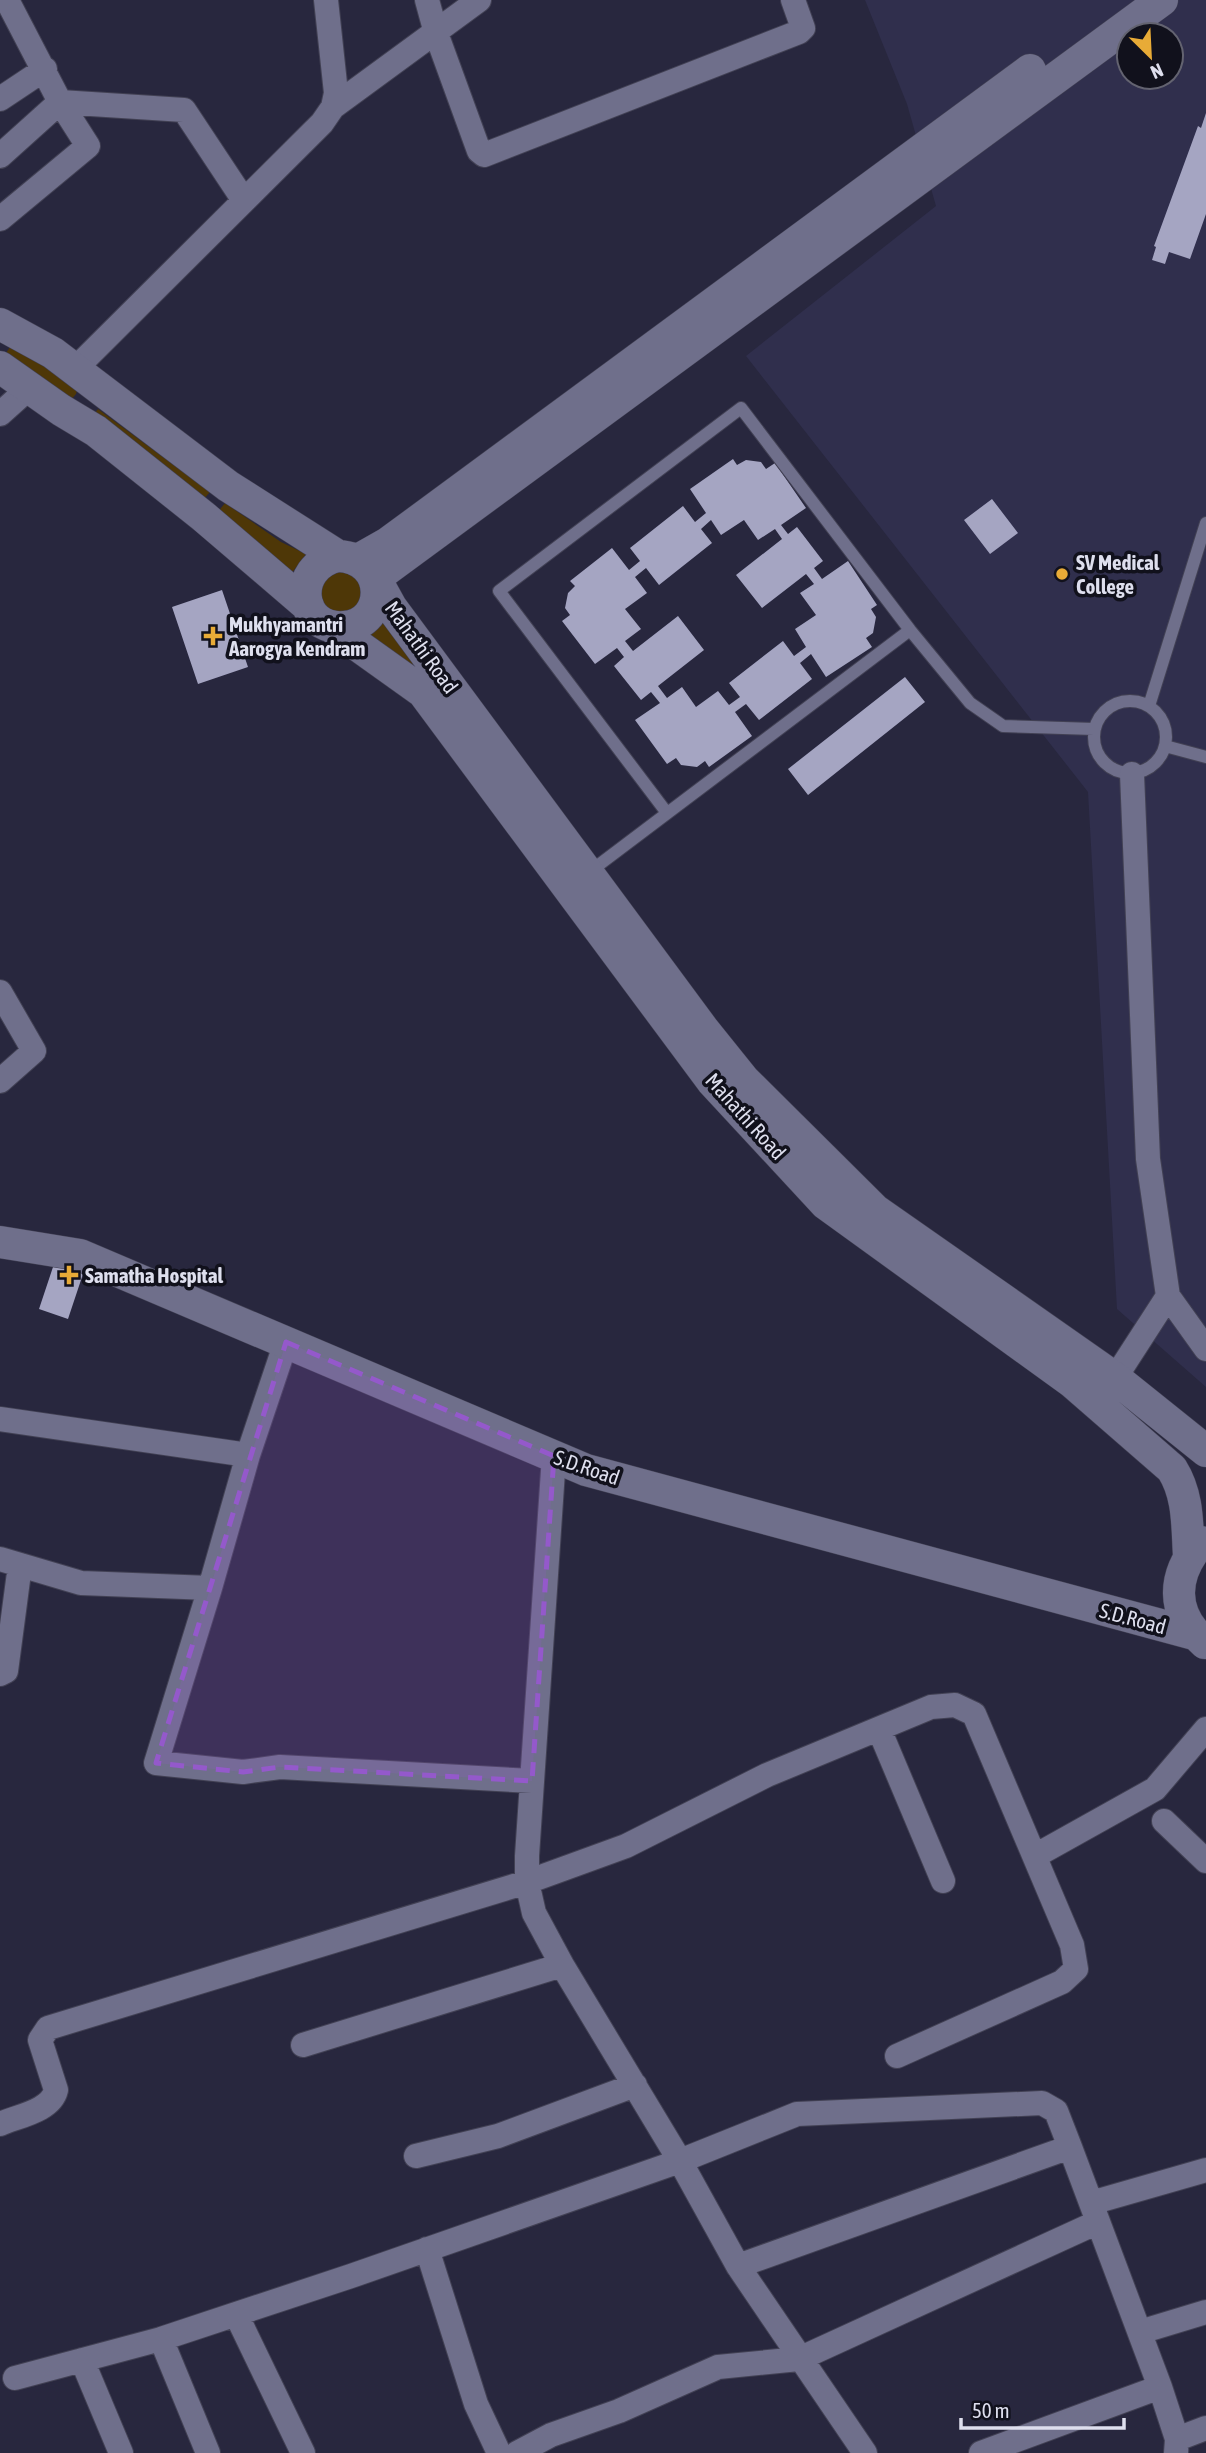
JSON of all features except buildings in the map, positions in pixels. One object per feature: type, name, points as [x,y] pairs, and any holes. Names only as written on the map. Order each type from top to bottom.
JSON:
[{"type":"street","points":[[0,219],[88,146],[7,0]]},
{"type":"street","points":[[427,0],[436,33],[479,151],[484,155],[799,32],[803,28],[802,21],[793,0]]},
{"type":"street","points":[[61,411],[82,375],[243,199],[322,123],[333,107],[479,0]]},
{"type":"street","points":[[357,565],[1125,0]]},
{"type":"street","points":[[308,606],[305,595],[310,573],[327,559],[357,565],[412,553],[1162,0]]},
{"type":"street","points":[[325,5],[336,93],[333,107]]},
{"type":"street","points":[[0,156],[53,86]]},
{"type":"street","points":[[1,96],[53,86],[184,110],[243,199]]},
{"type":"street","name":"Mahathi Road","points":[[1200,1639],[1183,1616],[1179,1596],[1181,1575],[1197,1547],[1180,1483],[1172,1469],[1072,1382],[826,1204],[722,1073],[423,692],[313,615],[308,606],[204,517],[96,430],[61,411],[0,367],[12,330],[82,375],[228,486],[357,565],[391,607],[587,874],[722,1073],[744,1080],[874,1210],[1115,1378],[1204,1446]]},
{"type":"street","points":[[0,414],[29,387]]},
{"type":"street","points":[[204,517],[228,486]]},
{"type":"street","name":"Mahathi Road","points":[[332,627],[345,628],[358,624],[368,616],[375,604],[377,592],[357,565]]},
{"type":"street","points":[[1132,774],[1148,1159],[1168,1296],[1206,1349]]},
{"type":"street","points":[[0,992],[34,1051],[0,1081]]},
{"type":"street","name":"S.D.Road","points":[[0,1242],[80,1255],[586,1470],[1200,1639]]},
{"type":"street","points":[[1115,1378],[1168,1296]]},
{"type":"street","points":[[286,1342],[248,1455],[156,1763],[243,1772],[280,1767],[532,1781]]},
{"type":"street","points":[[0,1419],[248,1455]]},
{"type":"street","points":[[1172,1469],[1204,1446]]},
{"type":"street","points":[[554,1456],[527,1882],[534,1913],[562,1965],[680,2161],[738,2266],[865,2453]]},
{"type":"street","points":[[0,1674],[6,1671],[10,1562],[81,1583],[209,1588]]},
{"type":"street","points":[[0,2124],[46,2106],[54,2099],[56,2090],[40,2040],[48,2028],[527,1882],[626,1846],[766,1775],[931,1707],[955,1705],[974,1714],[1072,1945],[1076,1969],[1062,1982],[897,2056]]},
{"type":"street","points":[[879,1729],[943,1881]]},
{"type":"street","points":[[1035,1856],[1155,1790],[1206,1729]]},
{"type":"street","points":[[1164,1821],[1206,1861]]},
{"type":"street","points":[[303,2045],[562,1965]]},
{"type":"street","points":[[416,2156],[498,2136],[635,2085]]},
{"type":"street","points":[[15,2378],[162,2339],[236,2314],[680,2161],[797,2113],[1042,2103],[1056,2111],[1160,2387],[1177,2446],[1206,2428]]},
{"type":"street","points":[[738,2266],[1070,2147]]},
{"type":"street","points":[[517,2453],[551,2435],[619,2411],[718,2367],[799,2359],[1095,2212],[1206,2170]]},
{"type":"street","points":[[426,2249],[476,2404],[499,2453]]},
{"type":"street","points":[[1140,2332],[1206,2312]]},
{"type":"street","points":[[236,2314],[303,2453]]},
{"type":"street","points":[[162,2339],[208,2453]]},
{"type":"street","points":[[82,2360],[121,2453]]},
{"type":"street","points":[[981,2453],[1160,2387]]},
{"type":"lane","points":[[667,813],[499,591],[741,408],[909,630],[970,703],[1003,726],[1094,729]]},
{"type":"lane","points":[[1149,706],[1206,523]]},
{"type":"lane","points":[[587,874],[909,630]]},
{"type":"lane","points":[[1139,702],[1149,706],[1163,724],[1165,746],[1161,757],[1143,771],[1132,774],[1110,768],[1096,751],[1094,729],[1106,710],[1116,704],[1139,702]]},
{"type":"lane","points":[[1165,746],[1206,757]]},
{"type":"highlighted area","points":[[286,1342],[554,1456],[532,1781],[280,1767],[243,1772],[156,1763]]},
{"type":"shaded area","name":"SV Medical College","points":[[865,0],[1206,0],[1206,1387],[1117,1309],[1088,792],[746,356],[936,206],[907,104]]},
{"type":"shaded area","points":[[16,343],[78,387],[71,400],[6,353]]},
{"type":"shaded area","points":[[98,409],[210,492],[203,500],[92,417]]},
{"type":"shaded area","points":[[225,503],[281,542],[306,554],[291,574],[217,513]]},
{"type":"shaded area","points":[[334,567],[360,575],[364,601],[343,616],[319,604],[319,578]]},
{"type":"shaded area","points":[[385,614],[439,686],[362,636]]},
{"type":"place","name":"SV Medical College","points":[[1062,574]]},
{"type":"place","name":"Mukhyamantri Aarogya Kendram","points":[[213,636]]},
{"type":"place","name":"Samatha Hospital","points":[[69,1275]]}]
